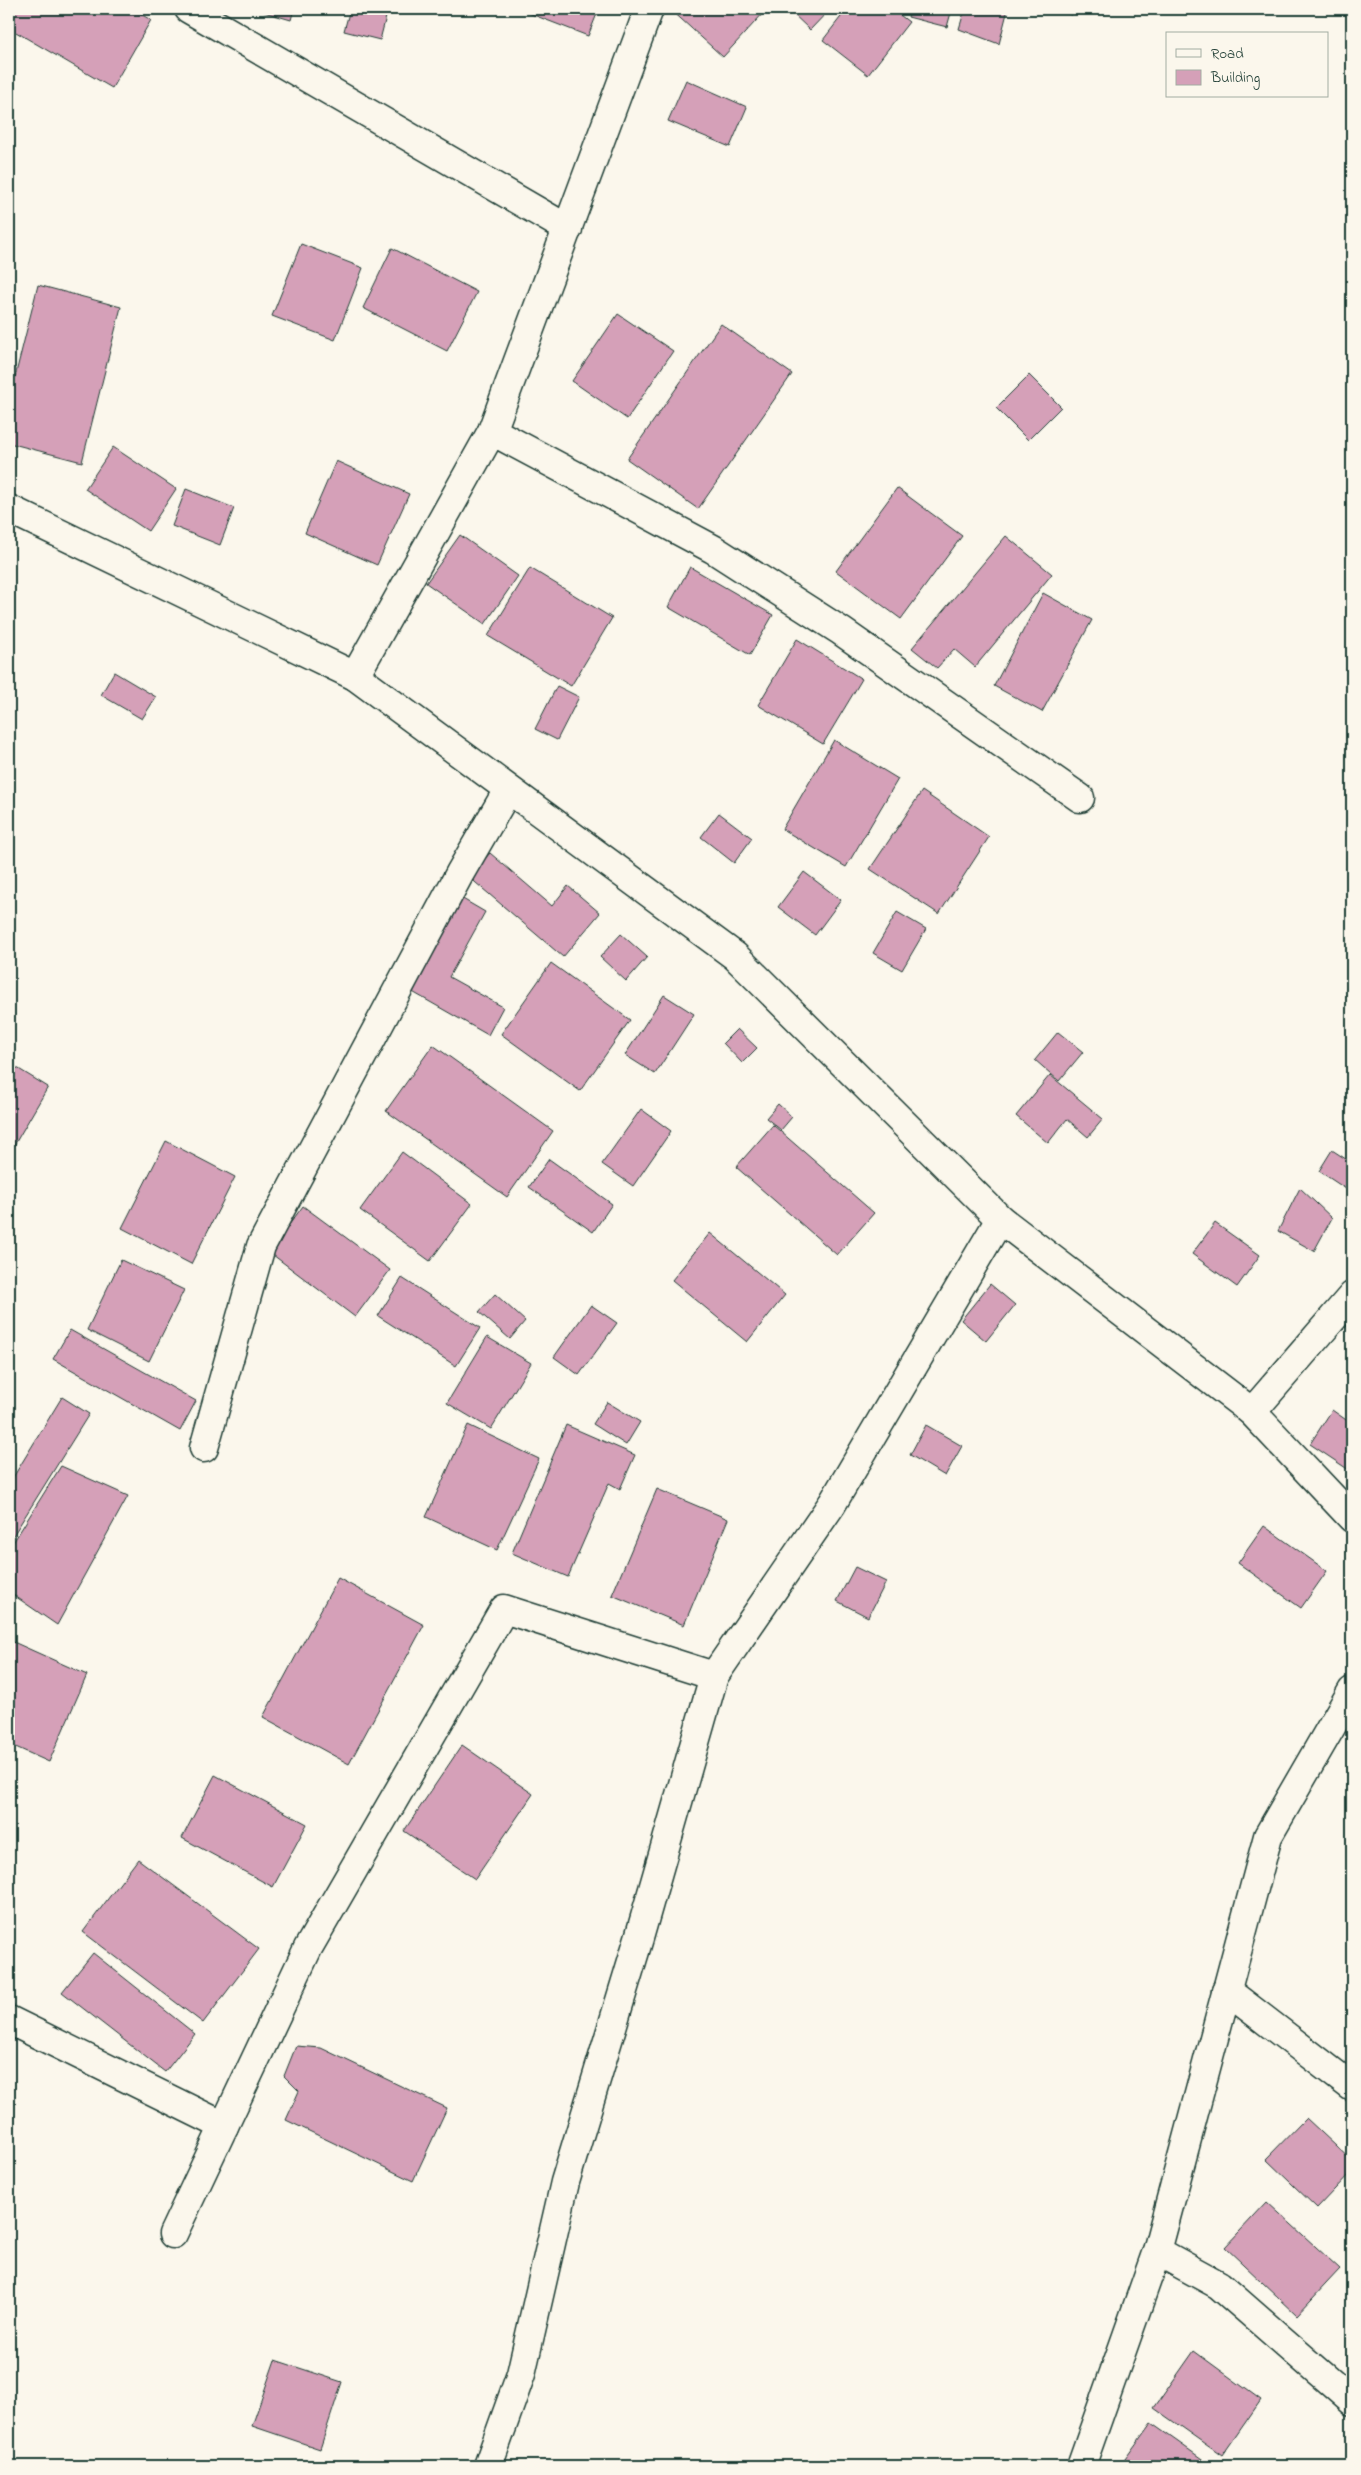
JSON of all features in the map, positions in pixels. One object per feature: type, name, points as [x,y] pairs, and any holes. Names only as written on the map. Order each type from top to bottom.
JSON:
[{"type":"street","points":[[189,9],[568,229]]},
{"type":"street","points":[[355,676],[492,431],[649,9]]},
{"type":"street","points":[[492,431],[713,549],[841,631],[1080,798]]},
{"type":"street","points":[[9,509],[355,676],[735,956],[1000,1220],[1252,1412],[1352,1518]]},
{"type":"street","points":[[204,1448],[261,1246],[460,873],[508,790]]},
{"type":"street","points":[[488,2466],[521,2374],[565,2182],[639,1938],[714,1676],[832,1504],[1000,1220]]},
{"type":"street","points":[[1252,1412],[1352,1296]]},
{"type":"street","points":[[173,2234],[308,1948],[504,1609],[714,1676]]},
{"type":"street","points":[[1080,2466],[1157,2251],[1268,1836],[1352,1691]]},
{"type":"street","points":[[1226,1990],[1352,2087]]},
{"type":"street","points":[[9,2020],[224,2126]]},
{"type":"street","points":[[1157,2251],[1219,2285],[1352,2401]]},
{"type":"building","points":[[9,9],[132,9],[151,20],[112,88],[9,28]]},
{"type":"building","points":[[265,9],[294,9],[291,20],[264,12]]},
{"type":"building","points":[[350,9],[388,9],[380,40],[344,31]]},
{"type":"building","points":[[518,9],[599,9],[588,36]]},
{"type":"building","points":[[670,9],[765,9],[766,10],[723,57]]},
{"type":"building","points":[[788,9],[830,9],[810,30]]},
{"type":"building","points":[[847,9],[892,9],[909,22],[868,75],[823,40]]},
{"type":"building","points":[[910,9],[952,9],[947,27],[908,17]]},
{"type":"building","points":[[965,9],[1008,9],[999,44],[959,29]]},
{"type":"building","points":[[1056,9],[1074,9],[1071,15]]},
{"type":"building","points":[[686,80],[747,107],[730,147],[668,121]]},
{"type":"building","points":[[301,244],[363,268],[335,340],[272,316]]},
{"type":"building","points":[[392,248],[477,292],[447,351],[363,308]]},
{"type":"building","points":[[38,285],[121,307],[82,462],[9,443],[9,401]]},
{"type":"building","points":[[618,314],[673,351],[627,419],[572,381]]},
{"type":"building","points":[[721,324],[792,374],[698,509],[627,459]]},
{"type":"building","points":[[1029,375],[1061,407],[1028,440],[996,408]]},
{"type":"building","points":[[113,447],[176,489],[148,531],[85,489]]},
{"type":"building","points":[[336,461],[409,494],[377,565],[305,533]]},
{"type":"building","points":[[897,488],[962,536],[901,619],[836,571]]},
{"type":"building","points":[[186,489],[234,508],[220,545],[172,526]]},
{"type":"building","points":[[460,535],[518,576],[485,624],[426,583]]},
{"type":"building","points":[[1006,536],[1052,574],[975,667],[954,649],[937,668],[912,648]]},
{"type":"building","points":[[690,567],[773,615],[750,655],[668,607]]},
{"type":"building","points":[[530,568],[612,618],[571,686],[488,636]]},
{"type":"building","points":[[1043,593],[1092,620],[1042,712],[994,686]]},
{"type":"building","points":[[797,639],[862,679],[823,744],[758,705]]},
{"type":"building","points":[[114,672],[156,697],[142,719],[101,695]]},
{"type":"building","points":[[557,686],[579,697],[557,740],[535,729]]},
{"type":"building","points":[[834,740],[898,779],[846,867],[782,829]]},
{"type":"building","points":[[922,791],[989,837],[939,914],[870,869]]},
{"type":"building","points":[[719,813],[752,838],[734,863],[701,837]]},
{"type":"building","points":[[490,853],[552,906],[568,886],[600,913],[563,957],[469,877]]},
{"type":"building","points":[[804,872],[841,900],[815,935],[778,907]]},
{"type":"building","points":[[461,898],[485,912],[449,977],[503,1007],[488,1035],[409,990]]},
{"type":"building","points":[[897,912],[926,929],[902,970],[873,953]]},
{"type":"building","points":[[621,934],[647,957],[626,981],[600,957]]},
{"type":"building","points":[[551,963],[630,1020],[580,1091],[501,1034]]},
{"type":"building","points":[[664,995],[694,1014],[655,1074],[625,1055]]},
{"type":"building","points":[[737,1029],[757,1048],[742,1063],[723,1043]]},
{"type":"building","points":[[1058,1032],[1083,1052],[1059,1081],[1035,1060]]},
{"type":"building","points":[[433,1045],[553,1131],[507,1197],[386,1111]]},
{"type":"building","points":[[9,1063],[48,1087],[9,1154]]},
{"type":"building","points":[[1050,1075],[1103,1119],[1088,1137],[1067,1119],[1048,1143],[1016,1116]]},
{"type":"building","points":[[778,1104],[792,1117],[781,1130],[766,1118]]},
{"type":"building","points":[[641,1109],[671,1131],[633,1186],[602,1164]]},
{"type":"building","points":[[773,1125],[874,1213],[837,1255],[736,1167]]},
{"type":"building","points":[[166,1141],[235,1177],[191,1264],[122,1228]]},
{"type":"building","points":[[1332,1150],[1352,1163],[1352,1186],[1349,1191],[1319,1171]]},
{"type":"building","points":[[402,1152],[472,1204],[430,1261],[360,1210]]},
{"type":"building","points":[[549,1159],[612,1204],[593,1232],[529,1187]]},
{"type":"building","points":[[1300,1188],[1332,1218],[1314,1251],[1278,1231]]},
{"type":"building","points":[[303,1206],[390,1270],[355,1317],[269,1252]]},
{"type":"building","points":[[1215,1223],[1260,1255],[1237,1287],[1192,1254]]},
{"type":"building","points":[[710,1233],[785,1295],[747,1342],[672,1280]]},
{"type":"building","points":[[121,1260],[184,1290],[149,1361],[87,1330]]},
{"type":"building","points":[[402,1278],[480,1328],[456,1366],[378,1316]]},
{"type":"building","points":[[990,1284],[1015,1305],[986,1341],[961,1320]]},
{"type":"building","points":[[495,1294],[525,1321],[510,1339],[479,1312]]},
{"type":"building","points":[[591,1305],[617,1323],[579,1375],[554,1357]]},
{"type":"building","points":[[70,1330],[196,1401],[180,1431],[53,1359]]},
{"type":"building","points":[[487,1337],[531,1363],[491,1429],[447,1403]]},
{"type":"building","points":[[62,1397],[89,1414],[9,1542],[9,1484]]},
{"type":"building","points":[[607,1402],[640,1422],[626,1445],[593,1424]]},
{"type":"building","points":[[1332,1410],[1352,1424],[1352,1472],[1310,1444]]},
{"type":"building","points":[[468,1425],[539,1459],[497,1550],[426,1517]]},
{"type":"building","points":[[566,1425],[635,1455],[620,1489],[609,1483],[568,1577],[512,1553]]},
{"type":"building","points":[[926,1425],[962,1446],[945,1476],[910,1455]]},
{"type":"building","points":[[61,1466],[128,1496],[57,1625],[9,1592],[9,1549]]},
{"type":"building","points":[[657,1489],[728,1519],[684,1625],[612,1595]]},
{"type":"building","points":[[1264,1526],[1327,1571],[1301,1608],[1238,1563]]},
{"type":"building","points":[[855,1567],[886,1582],[868,1617],[837,1601]]},
{"type":"building","points":[[338,1578],[424,1625],[349,1764],[263,1717]]},
{"type":"building","points":[[9,1640],[87,1675],[49,1762],[9,1744]]},
{"type":"building","points":[[462,1745],[533,1794],[475,1879],[404,1831]]},
{"type":"building","points":[[215,1775],[307,1824],[273,1887],[182,1838]]},
{"type":"building","points":[[138,1859],[259,1949],[203,2023],[83,1932]]},
{"type":"building","points":[[93,1953],[195,2034],[165,2072],[62,1992]]},
{"type":"building","points":[[296,2046],[321,2048],[447,2108],[413,2181],[286,2120],[299,2091],[284,2076]]},
{"type":"building","points":[[1306,2118],[1352,2161],[1352,2171],[1317,2208],[1266,2159]]},
{"type":"building","points":[[1267,2202],[1340,2269],[1297,2315],[1225,2247]]},
{"type":"building","points":[[1194,2351],[1261,2400],[1222,2456],[1154,2408]]},
{"type":"building","points":[[275,2360],[342,2382],[320,2449],[252,2426]]},
{"type":"building","points":[[1151,2423],[1212,2466],[1120,2466]]}]
